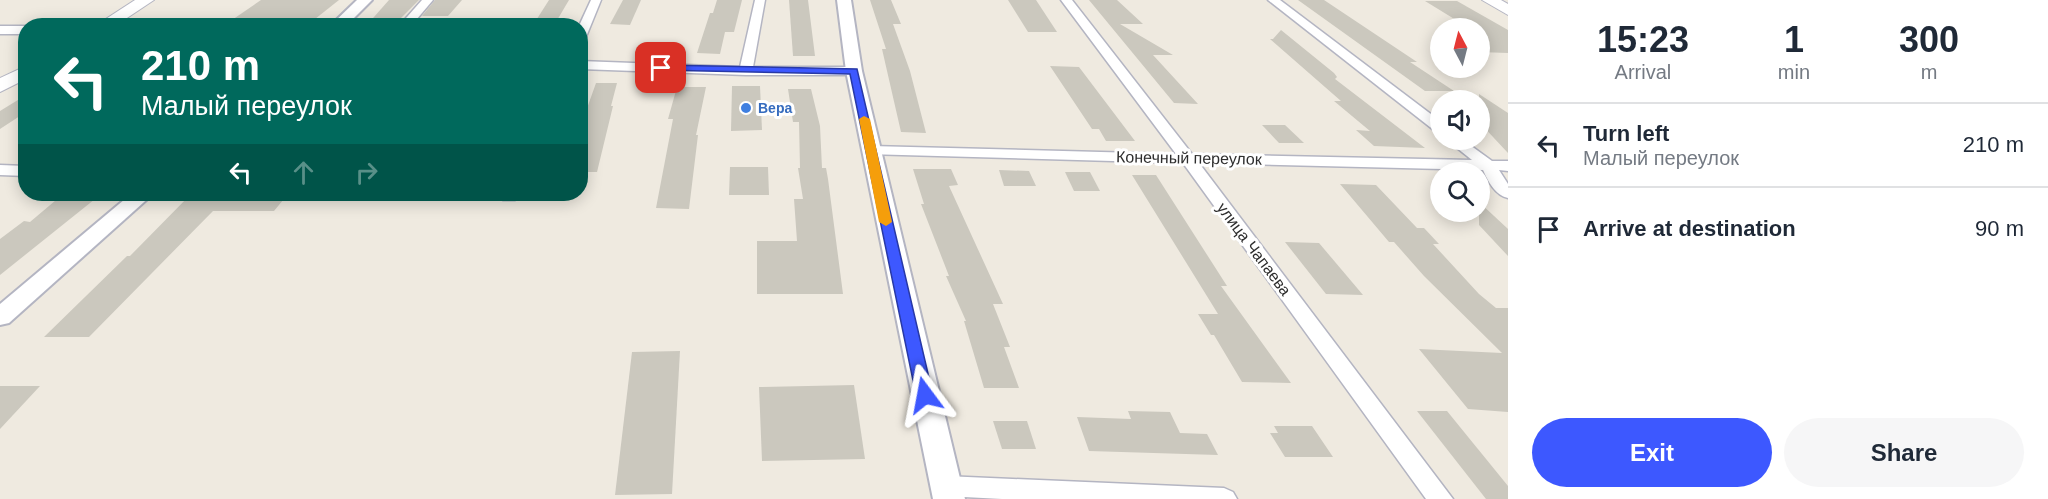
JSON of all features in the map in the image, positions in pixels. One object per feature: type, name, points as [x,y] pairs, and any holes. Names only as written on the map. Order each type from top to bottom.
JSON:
[{"type":"main road","points":[[116,18],[146,0]]},
{"type":"main road","points":[[1490,0],[1508,10]]},
{"type":"main road","points":[[0,86],[18,76]]},
{"type":"street","points":[[346,18],[365,0]]},
{"type":"street","points":[[411,18],[428,0]]},
{"type":"street","points":[[588,18],[596,0]]},
{"type":"street","points":[[746,71],[760,0]]},
{"type":"street","points":[[843,0],[854,71],[947,493],[1224,499]]},
{"type":"street","name":"улица Чапаева","points":[[1066,0],[1187,158],[1440,499]]},
{"type":"street","points":[[1273,0],[1430,120]]},
{"type":"street","points":[[0,30],[18,30]]},
{"type":"street","points":[[588,65],[746,71],[854,71]]},
{"type":"street","points":[[1468,150],[1484,162]]},
{"type":"street","name":"Конечный переулок","points":[[871,151],[1430,164]]},
{"type":"street","name":"Конечный переулок","points":[[1490,165],[1508,166]]},
{"type":"street","points":[[1490,169],[1496,181],[1508,193]]},
{"type":"street","points":[[0,170],[18,171]]},
{"type":"street","points":[[0,317],[135,201]]},
{"type":"building","points":[[261,0],[339,0],[316,18],[235,18]]},
{"type":"building","points":[[389,0],[419,0],[401,18],[373,18]]},
{"type":"building","points":[[435,0],[462,0],[448,16],[422,16]]},
{"type":"building","points":[[549,0],[569,0],[558,18],[538,18]]},
{"type":"building","points":[[623,0],[641,0],[630,25],[610,24]]},
{"type":"building","points":[[717,0],[742,0],[734,32],[725,32],[720,54],[697,53],[710,13],[713,13]]},
{"type":"building","points":[[789,0],[808,0],[815,56],[793,56]]},
{"type":"building","points":[[870,0],[891,0],[901,24],[893,24],[910,71],[926,133],[901,132],[882,49],[886,49]]},
{"type":"building","points":[[1008,0],[1036,0],[1057,32],[1028,32]]},
{"type":"building","points":[[1089,0],[1117,0],[1143,24],[1120,24],[1173,55],[1153,55],[1198,104],[1174,103]]},
{"type":"building","points":[[1298,0],[1324,0],[1417,62],[1410,62],[1430,75],[1430,78],[1434,78],[1452,90],[1425,91]]},
{"type":"building","points":[[1425,1],[1457,1],[1487,18],[1453,18]]},
{"type":"building","points":[[1490,20],[1508,30],[1508,53],[1490,52]]},
{"type":"building","points":[[1281,30],[1334,73],[1337,77],[1335,79],[1425,148],[1374,146],[1356,130],[1370,131],[1334,101],[1341,101],[1270,39],[1273,39]]},
{"type":"building","points":[[1050,66],[1079,67],[1135,141],[1106,141],[1099,129],[1092,129]]},
{"type":"building","points":[[596,83],[617,83],[597,172],[588,172],[588,106]]},
{"type":"building","name":"Вера","points":[[732,86],[760,86],[762,130],[731,131]]},
{"type":"building","points":[[677,87],[706,87],[696,135],[698,135],[689,209],[656,208],[673,119],[668,119]]},
{"type":"building","points":[[788,89],[811,89],[820,126],[822,168],[826,168],[828,179],[843,294],[757,294],[757,241],[797,241],[794,199],[803,199],[798,168],[800,168],[799,122],[793,122]]},
{"type":"building","points":[[18,100],[18,117],[0,129],[0,111]]},
{"type":"building","points":[[1490,101],[1508,113],[1508,153],[1490,134]]},
{"type":"building","points":[[1262,125],[1285,125],[1304,143],[1279,143]]},
{"type":"building","points":[[730,167],[768,167],[769,195],[729,195]]},
{"type":"building","points":[[913,169],[951,169],[958,185],[949,186],[1003,304],[993,304],[1010,347],[1004,347],[1019,388],[984,388],[964,321],[966,321],[946,276],[949,276],[921,204],[924,204]]},
{"type":"building","points":[[999,170],[1029,171],[1036,186],[1004,186]]},
{"type":"building","points":[[1065,172],[1090,172],[1100,191],[1074,191]]},
{"type":"building","points":[[1132,175],[1156,175],[1227,286],[1221,286],[1291,383],[1242,382],[1214,335],[1211,335],[1198,314],[1218,314]]},
{"type":"building","points":[[1340,184],[1376,185],[1417,228],[1424,228],[1439,244],[1433,244],[1479,294],[1496,308],[1508,308],[1508,412],[1468,409],[1419,349],[1502,353],[1424,276],[1394,242],[1389,242]]},
{"type":"building","points":[[55,201],[92,201],[0,275],[0,239],[24,221],[30,222]]},
{"type":"building","points":[[184,201],[282,201],[274,211],[213,211],[89,337],[44,337],[127,256],[130,256]]},
{"type":"building","points":[[1490,212],[1508,229],[1508,256],[1479,225],[1479,222],[1490,222]]},
{"type":"building","points":[[1285,242],[1319,243],[1363,295],[1326,294]]},
{"type":"building","points":[[680,351],[672,494],[615,495],[632,352]]},
{"type":"building","points":[[854,385],[865,459],[762,461],[759,387]]},
{"type":"building","points":[[0,386],[40,386],[0,429]]},
{"type":"building","points":[[1128,411],[1170,412],[1180,433],[1207,434],[1218,455],[1089,451],[1077,417],[1131,419]]},
{"type":"building","points":[[1417,411],[1447,411],[1508,486],[1508,499],[1486,499]]},
{"type":"building","points":[[993,421],[1027,421],[1036,449],[1002,449]]},
{"type":"building","points":[[1274,426],[1312,426],[1333,457],[1285,457],[1270,433],[1278,433]]},
{"type":"slow traffic","points":[[864,119],[886,222]]},
{"type":"place","name":"Вера","points":[[746,108]]},
{"type":"route","points":[[661,68],[854,71],[925,395]]}]
